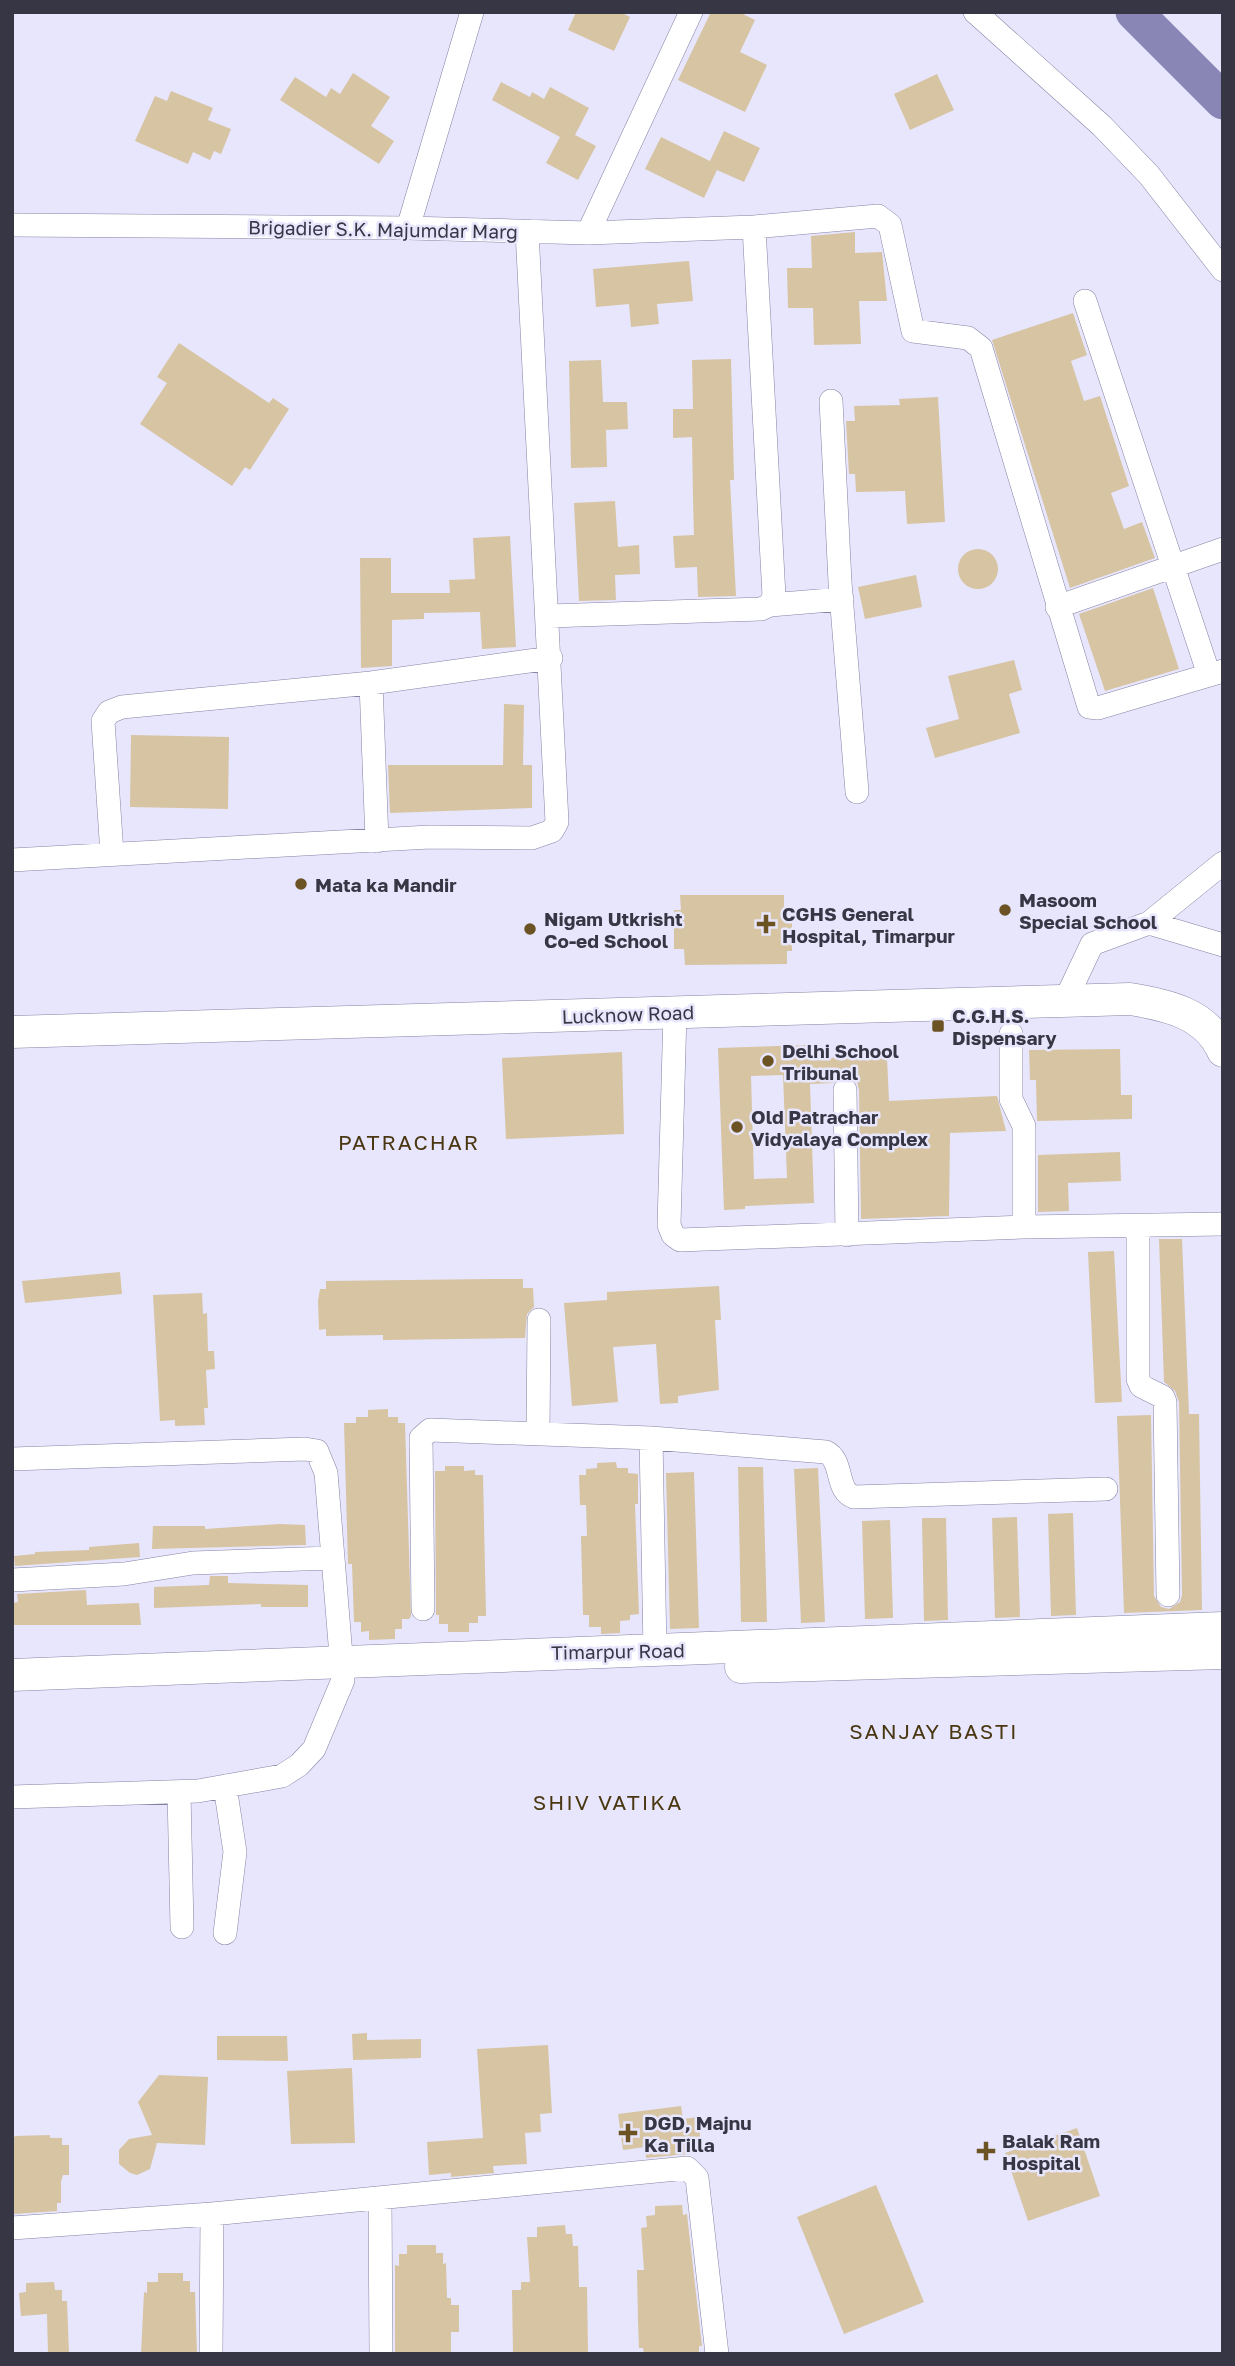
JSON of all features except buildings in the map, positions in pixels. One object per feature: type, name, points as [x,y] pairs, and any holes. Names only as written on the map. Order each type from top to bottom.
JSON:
[{"type":"street","points":[[408,228],[472,12]]},
{"type":"street","points":[[587,233],[691,12]]},
{"type":"street","points":[[975,12],[1102,126],[1139,165],[1223,270]]},
{"type":"street","name":"Brigadier S.K. Majumdar Marg","points":[[12,225],[408,228],[587,233],[754,227],[872,215],[885,219],[890,225],[913,331],[968,338],[981,348],[1057,607]]},
{"type":"street","points":[[754,227],[774,596],[770,605]]},
{"type":"street","points":[[12,860],[430,838],[532,838],[552,831],[557,822],[551,659],[527,231]]},
{"type":"street","points":[[1085,301],[1173,566],[1216,673],[1098,708],[1089,707],[1057,607],[1173,566],[1223,549]]},
{"type":"street","points":[[831,401],[842,599],[857,792]]},
{"type":"street","points":[[549,616],[761,609],[770,605],[842,599]]},
{"type":"street","points":[[112,854],[103,721],[109,712],[122,707],[371,683],[551,659]]},
{"type":"street","points":[[371,683],[377,841]]},
{"type":"street","points":[[1065,1001],[1092,944],[1149,923],[1223,863]]},
{"type":"street","points":[[1149,923],[1223,945]]},
{"type":"street","name":"Lucknow Road","points":[[12,1032],[1130,999],[1157,1003],[1203,1021],[1221,1040]]},
{"type":"street","points":[[675,1013],[670,1225],[673,1234],[680,1240],[1024,1227],[1223,1224]]},
{"type":"street","points":[[1011,1034],[1011,1099],[1024,1126],[1024,1227]]},
{"type":"street","points":[[845,1090],[847,1235]]},
{"type":"street","points":[[1138,1225],[1138,1379],[1141,1386],[1163,1397],[1165,1402],[1168,1595]]},
{"type":"street","points":[[538,1434],[539,1320]]},
{"type":"street","points":[[423,1609],[421,1438],[424,1432],[651,1438],[826,1452],[835,1458],[845,1491],[854,1497],[1106,1489]]},
{"type":"street","points":[[651,1438],[655,1651]]},
{"type":"street","points":[[12,1459],[305,1449],[317,1451],[326,1473],[330,1558],[342,1671],[314,1749],[299,1765],[282,1776],[179,1792],[12,1797]]},
{"type":"street","points":[[12,1580],[124,1574],[193,1563],[330,1558]]},
{"type":"street","name":"Timarpur Road","points":[[12,1693],[655,1651],[1223,1628]]},
{"type":"street","name":"Timarpur Road","points":[[12,1675],[1223,1653]]},
{"type":"street","points":[[225,1786],[234,1852],[225,1933]]},
{"type":"street","points":[[179,1792],[182,1927]]},
{"type":"street","points":[[12,2228],[212,2214],[692,2169],[697,2178],[717,2354]]},
{"type":"street","points":[[380,2198],[381,2354]]},
{"type":"street","points":[[211,2354],[212,2214]]},
{"type":"waterway","points":[[1134,12],[1223,101]]},
{"type":"place","name":"Mata ka Mandir","points":[[301,884]]},
{"type":"place","name":"Masoom Special School","points":[[1005,910]]},
{"type":"place","name":"CGHS General Hospital, Timarpur","points":[[766,924]]},
{"type":"place","name":"Nigam Utkrisht Co-ed School","points":[[530,929]]},
{"type":"place","name":"C.G.H.S. Dispensary","points":[[938,1026]]},
{"type":"place","name":"Delhi School Tribunal","points":[[768,1061]]},
{"type":"place","name":"Old Patrachar Vidyalaya Complex","points":[[737,1127]]},
{"type":"place","name":"DGD, Majnu Ka Tilla","points":[[628,2133]]},
{"type":"place","name":"Balak Ram Hospital","points":[[986,2151]]},
{"type":"district","name":"PATRACHAR","points":[[409,1142]]},
{"type":"district","name":"SANJAY BASTI","points":[[934,1731]]},
{"type":"district","name":"SHIV VATIKA","points":[[608,1802]]}]
